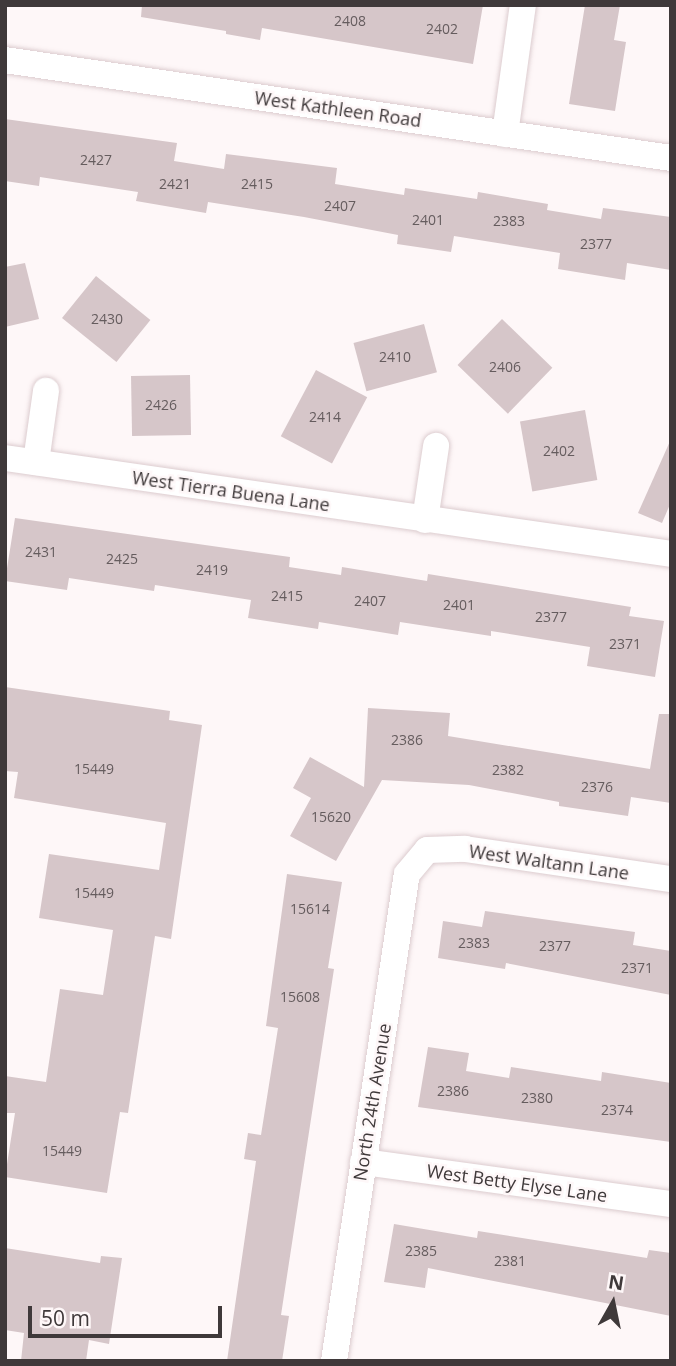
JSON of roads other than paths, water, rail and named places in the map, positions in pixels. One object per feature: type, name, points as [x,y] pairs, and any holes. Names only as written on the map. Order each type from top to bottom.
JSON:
[{"type":"street","points":[[505,134],[523,5]]},
{"type":"street","name":"West Kathleen Road","points":[[5,60],[671,158]]},
{"type":"street","points":[[36,462],[46,391]]},
{"type":"street","points":[[425,520],[436,446]]},
{"type":"street","name":"West Tierra Buena Lane","points":[[5,458],[671,554]]},
{"type":"street","name":"West Waltann Lane","points":[[428,850],[465,849],[671,879]]},
{"type":"street","name":"North 24th Avenue","points":[[334,1361],[407,874],[428,850]]},
{"type":"street","name":"West Betty Elyse Lane","points":[[363,1162],[671,1204]]}]
